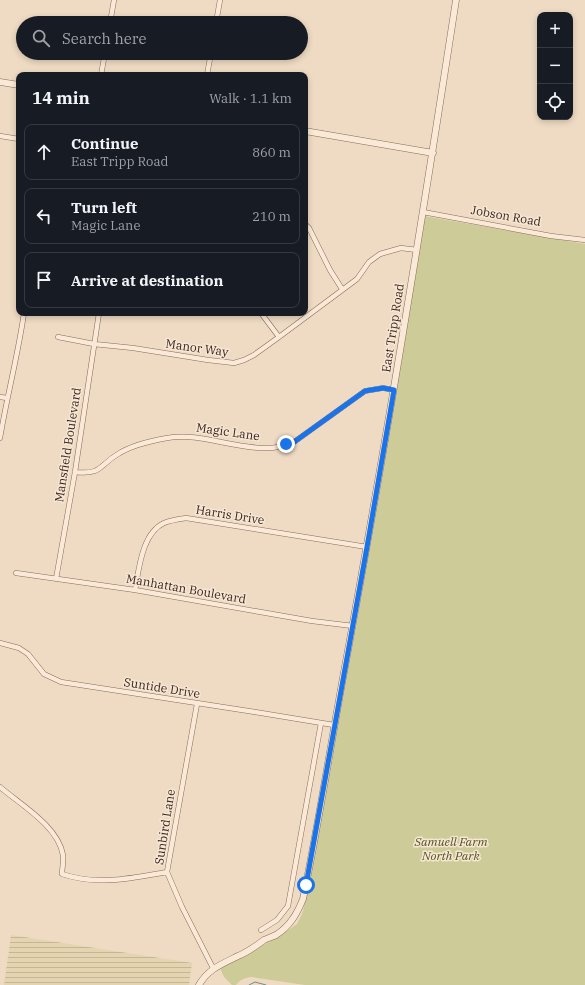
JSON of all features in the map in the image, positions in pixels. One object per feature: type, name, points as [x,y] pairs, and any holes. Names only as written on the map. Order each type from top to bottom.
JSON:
[{"type":"street","points":[[111,16],[114,0]]},
{"type":"street","points":[[217,16],[220,0]]},
{"type":"street","name":"East Tripp Road","points":[[199,985],[213,968],[249,951],[265,940],[276,935],[293,920],[298,913],[303,899],[394,390],[433,153],[456,0]]},
{"type":"street","points":[[102,72],[104,60]]},
{"type":"street","points":[[208,72],[210,60]]},
{"type":"street","points":[[0,82],[16,85]]},
{"type":"street","points":[[308,132],[433,153]]},
{"type":"street","points":[[0,136],[16,139]]},
{"type":"street","name":"Jobson Road","points":[[423,212],[551,236],[585,240]]},
{"type":"street","points":[[308,228],[330,270],[342,289]]},
{"type":"street","name":"Manor Way","points":[[308,315],[357,279],[369,262],[380,254],[401,248],[416,250]]},
{"type":"street","points":[[0,438],[7,398],[20,344],[24,316]]},
{"type":"street","name":"Mansfield Boulevard","points":[[56,579],[75,472],[99,316]]},
{"type":"street","points":[[263,316],[279,337]]},
{"type":"street","name":"Manor Way","points":[[58,336],[94,344],[133,348],[234,363],[254,355],[307,316]]},
{"type":"street","name":"Magic Lane","points":[[75,472],[92,472],[99,469],[117,454],[130,448],[150,441],[170,437],[191,437],[253,447],[271,448],[294,442],[365,391],[383,388],[394,390]]},
{"type":"street","points":[[0,397],[7,398]]},
{"type":"street","name":"Harris Drive","points":[[136,590],[143,549],[152,533],[157,528],[163,523],[173,520],[186,518],[367,547]]},
{"type":"street","name":"Manhattan Boulevard","points":[[16,573],[136,590],[312,621],[353,626]]},
{"type":"street","name":"Suntide Drive","points":[[0,643],[19,648],[24,651],[44,674],[61,682],[334,725]]},
{"type":"street","name":"Sunbird Lane","points":[[197,704],[167,872],[182,907],[213,968]]},
{"type":"street","points":[[261,930],[277,920],[288,906],[321,723]]},
{"type":"street","points":[[0,787],[42,820],[54,835],[58,841],[63,857],[62,874],[97,881],[121,880],[167,872]]},
{"type":"shaded area","points":[[11,935],[192,963],[189,985],[4,985]]},
{"type":"green space","name":"Samuell Farm North Park","points":[[424,216],[585,244],[585,985],[305,985],[251,977],[242,980],[236,985],[232,985],[224,977],[220,968],[278,937],[297,924],[304,907],[338,717],[356,627]]},
{"type":"waterway","points":[[249,985],[255,982],[266,985]]},
{"type":"route","points":[[286,444],[294,442],[365,391],[377,388],[394,390],[306,885]]}]
